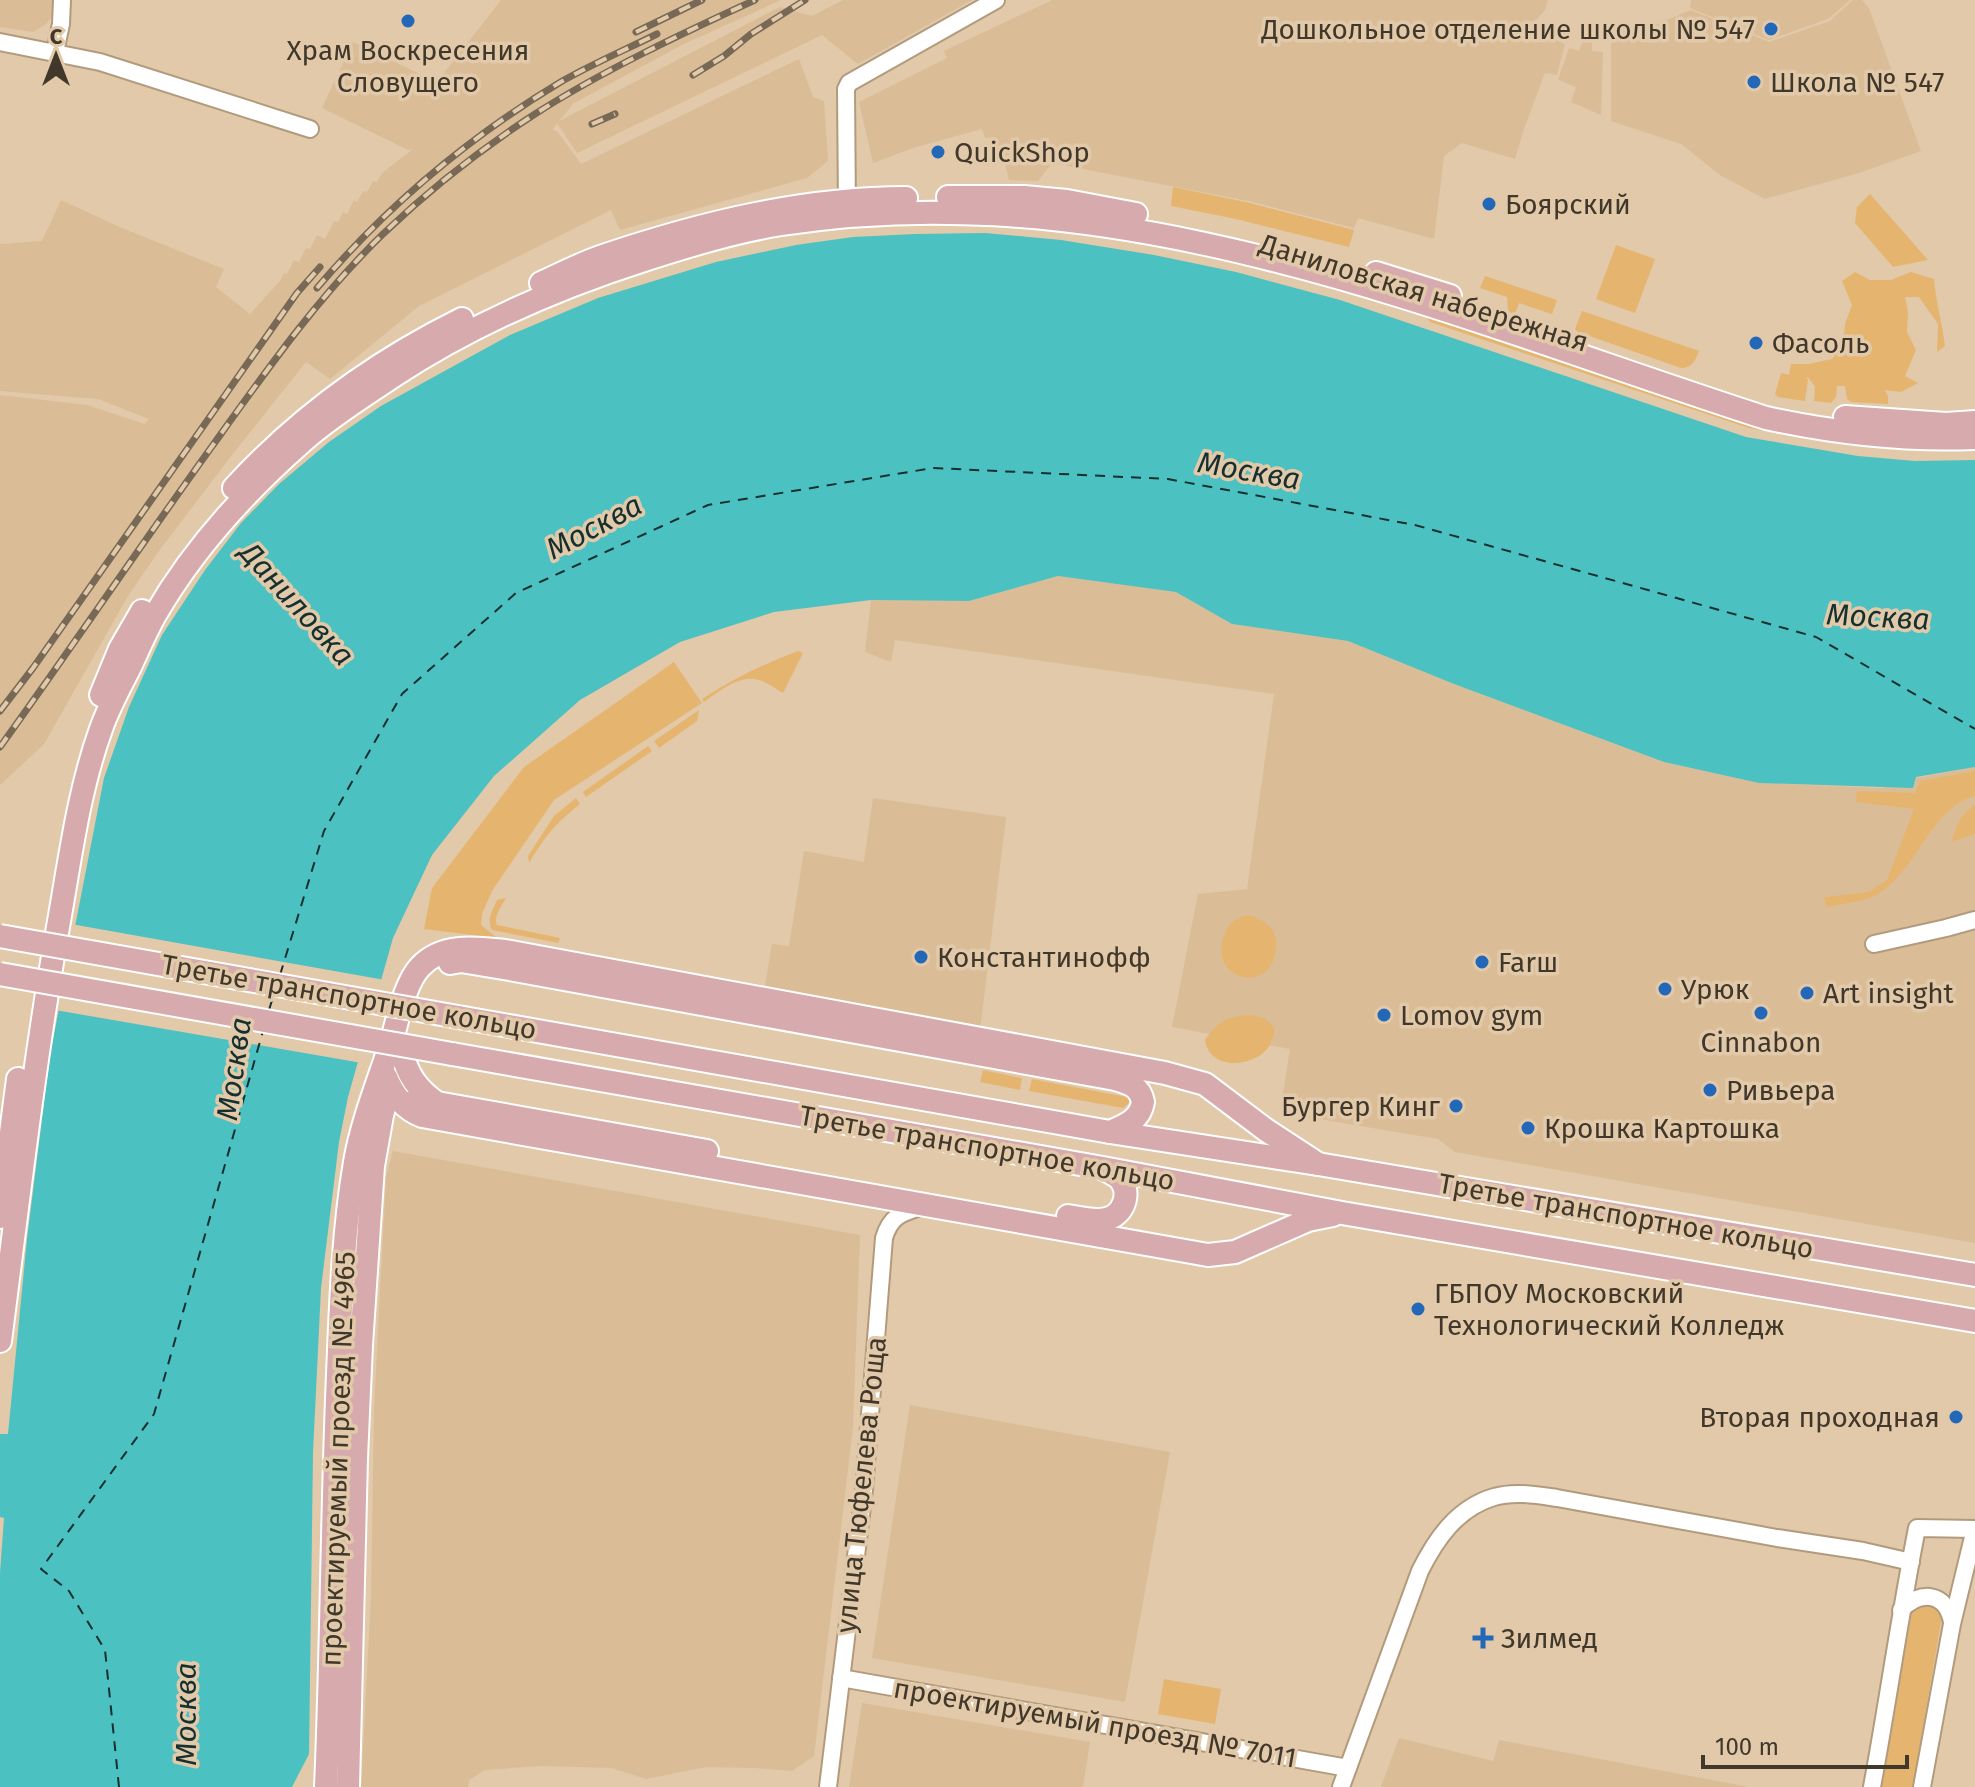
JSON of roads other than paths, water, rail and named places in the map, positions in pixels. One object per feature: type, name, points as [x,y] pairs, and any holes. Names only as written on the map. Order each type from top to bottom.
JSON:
[{"type":"main road","name":"Даниловская набережная","points":[[847,208],[889,198],[1024,197],[1067,201],[1295,250],[1413,283],[1770,405],[1862,419],[1946,424],[1975,422]]},
{"type":"main road","name":"Даниловская набережная","points":[[33,1025],[66,802],[88,725],[120,649],[154,590],[204,520],[259,460],[341,391],[422,339],[497,302],[601,257],[677,233],[772,211],[847,208],[1032,215],[1143,230],[1230,248],[1369,286],[1766,418],[1812,428],[1878,436],[1975,438]]},
{"type":"main road","name":"Третье транспортное кольцо","points":[[0,936],[1110,1132],[1975,1275]]},
{"type":"main road","name":"проектируемый проезд № 4965","points":[[326,1787],[338,1358],[354,1164],[361,1133],[407,992],[418,968],[431,958],[447,951],[505,951],[1135,1066],[1205,1084],[1318,1164]]},
{"type":"main road","points":[[361,1133],[382,1115],[397,1096],[402,1052],[419,994],[428,975],[450,963],[461,961],[1115,1079],[1133,1085],[1139,1090],[1143,1102],[1137,1117],[1128,1125],[1110,1132]]},
{"type":"main road","name":"Третье транспортное кольцо","points":[[0,974],[1342,1213],[1975,1321]]},
{"type":"main road","points":[[0,1217],[33,1025]]},
{"type":"main road","points":[[0,1341],[33,1025]]},
{"type":"main road","points":[[402,1052],[408,1071],[427,1096],[430,1110]]},
{"type":"main road","points":[[383,1065],[397,1096]]},
{"type":"main road","points":[[397,1096],[422,1102],[430,1110],[924,1206],[1208,1255],[1235,1252],[1308,1220],[1342,1213]]},
{"type":"main road","points":[[374,1155],[396,1129],[430,1110],[1097,1221],[1119,1214],[1125,1202],[1126,1193],[1119,1177],[1103,1168]]},
{"type":"main road","name":"проектируемый проезд № 4965","points":[[348,1787],[356,1458],[374,1155],[382,1115]]},
{"type":"street","points":[[55,52],[62,0]]},
{"type":"street","points":[[847,208],[846,89],[849,83],[996,0]]},
{"type":"street","points":[[0,42],[100,62],[310,129]]},
{"type":"street","points":[[1874,944],[1975,920]]},
{"type":"street","name":"улица Тюфелева Роща","points":[[828,1787],[864,1490],[884,1238],[893,1219],[924,1206]]},
{"type":"street","points":[[1341,1787],[1430,1551],[1449,1524],[1476,1505],[1496,1496],[1527,1494],[1557,1498],[1911,1562]]},
{"type":"street","points":[[1872,1787],[1917,1528],[1975,1529],[1952,1624],[1922,1787]]},
{"type":"street","points":[[1901,1610],[1918,1597],[1936,1598],[1950,1613],[1952,1624]]},
{"type":"street","name":"проектируемый проезд № 7011","points":[[841,1678],[1348,1768]]},
{"type":"water","points":[[985,233],[1061,240],[1236,272],[1340,300],[1746,437],[1858,456],[1915,461],[1975,460],[1975,767],[1916,777],[1913,788],[1759,783],[1664,762],[1348,641],[1232,624],[1176,592],[1058,576],[969,601],[871,600],[774,612],[680,642],[580,700],[494,776],[432,855],[393,938],[348,1097],[339,1142],[321,1288],[313,1452],[309,1754],[292,1787],[0,1787],[0,1573],[4,1518],[0,1517],[0,1434],[8,1434],[27,1239],[50,1055],[104,778],[129,707],[162,635],[241,523],[279,484],[329,442],[381,406],[510,335],[598,298],[716,262],[853,237]]},
{"type":"railway","points":[[636,32],[702,0]]},
{"type":"railway","points":[[0,747],[273,362],[336,283],[383,234],[456,170],[535,114],[615,68],[755,0]]},
{"type":"railway","points":[[693,75],[805,0]]},
{"type":"railway","points":[[317,288],[400,202],[492,127],[559,83],[657,34]]},
{"type":"railway","points":[[592,124],[615,114]]},
{"type":"railway","points":[[0,711],[297,293],[320,267]]},
{"type":"place","name":"Храм Воскресения Словущего","points":[[408,21]]},
{"type":"place","name":"Дошкольное отделение школы № 547","points":[[1771,29]]},
{"type":"place","name":"Школа № 547","points":[[1754,82]]},
{"type":"place","name":"QuickShop","points":[[938,152]]},
{"type":"place","name":"Боярский","points":[[1489,204]]},
{"type":"place","name":"Фасоль","points":[[1756,343]]},
{"type":"place","name":"Константинофф","points":[[921,957]]},
{"type":"place","name":"Farш","points":[[1482,962]]},
{"type":"place","name":"Урюк","points":[[1665,989]]},
{"type":"place","name":"Art insight","points":[[1807,993]]},
{"type":"place","name":"Cinnabon","points":[[1761,1013]]},
{"type":"place","name":"Lomov gym","points":[[1384,1015]]},
{"type":"place","name":"Ривьера","points":[[1710,1090]]},
{"type":"place","name":"Бургер Кинг","points":[[1456,1106]]},
{"type":"place","name":"Крошка Картошка","points":[[1528,1128]]},
{"type":"place","name":"ГБПОУ Московский Технологический Колледж","points":[[1418,1309]]},
{"type":"place","name":"Вторая проходная","points":[[1956,1417]]},
{"type":"place","name":"Зилмед","points":[[1483,1638]]},
{"type":"water label","name":"Москва","points":[[1249,471]]},
{"type":"water label","name":"Москва","points":[[594,527]]},
{"type":"water label","name":"Даниловка","points":[[297,604]]},
{"type":"water label","name":"Москва","points":[[1878,617]]},
{"type":"water label","name":"Москва","points":[[234,1069]]},
{"type":"water label","name":"Москва","points":[[186,1714]]}]
